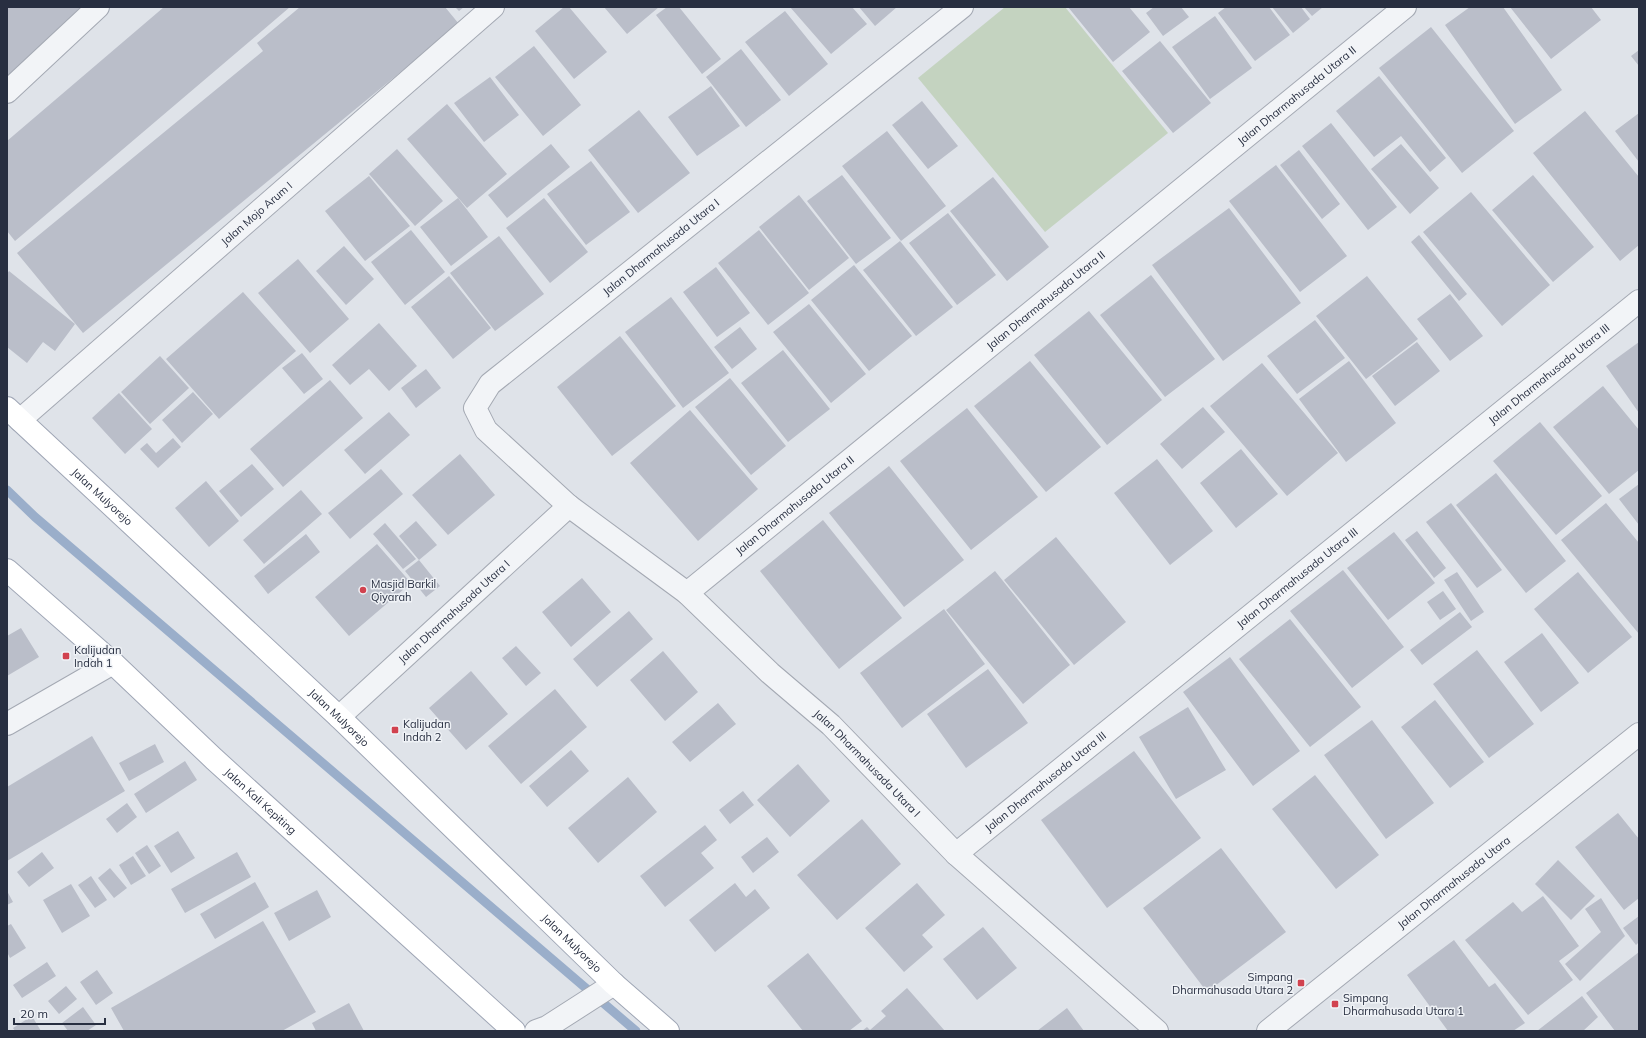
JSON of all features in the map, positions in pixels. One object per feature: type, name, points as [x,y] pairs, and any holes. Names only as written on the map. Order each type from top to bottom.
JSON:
[{"type":"main road","name":"Jalan Mulyorejo","points":[[13,414],[339,717],[610,987],[668,1031]]},
{"type":"main road","name":"Jalan Kali Kepiting","points":[[7,570],[113,663],[214,759],[514,1031]]},
{"type":"street","points":[[7,92],[98,7]]},
{"type":"street","name":"Jalan Mojo Arum I","points":[[13,414],[493,7]]},
{"type":"street","name":"Jalan Dharmahusada Utara I","points":[[962,7],[490,384],[475,408],[486,430],[569,506],[687,593],[770,673],[831,725],[956,854],[1157,1031]]},
{"type":"street","name":"Jalan Dharmahusada Utara II","points":[[687,593],[1405,7]]},
{"type":"street","name":"Jalan Dharmahusada Utara III","points":[[956,854],[1639,301]]},
{"type":"street","name":"Jalan Dharmahusada Utara I","points":[[339,717],[569,506]]},
{"type":"street","points":[[7,724],[113,663]]},
{"type":"street","name":"Jalan Dharmahusada Utara","points":[[1268,1031],[1639,734]]},
{"type":"street","points":[[542,1029],[610,987]]},
{"type":"green space","points":[[1005,7],[1065,7],[1168,133],[1045,232],[918,78]]},
{"type":"building","points":[[7,7],[94,7],[7,88]]},
{"type":"building","points":[[164,7],[290,7],[15,241],[7,231],[7,141]]},
{"type":"building","points":[[300,7],[445,7],[459,24],[83,333],[17,253],[263,51],[257,43]]},
{"type":"building","points":[[455,7],[464,7],[459,11]]},
{"type":"building","points":[[564,7],[569,7],[607,52],[574,79],[535,31]]},
{"type":"building","points":[[604,7],[659,7],[627,34]]},
{"type":"building","points":[[667,7],[679,7],[721,59],[702,74],[656,15]]},
{"type":"building","points":[[790,7],[852,7],[867,24],[831,54]]},
{"type":"building","points":[[859,7],[897,7],[875,26]]},
{"type":"building","points":[[1068,7],[1129,7],[1150,32],[1113,62]]},
{"type":"building","points":[[1154,7],[1181,7],[1189,17],[1163,36],[1146,13]]},
{"type":"building","points":[[1226,7],[1269,7],[1290,35],[1255,61],[1218,13]]},
{"type":"building","points":[[1272,7],[1301,7],[1310,19],[1293,33]]},
{"type":"building","points":[[1304,7],[1323,7],[1312,16]]},
{"type":"building","points":[[1470,7],[1503,7],[1562,90],[1515,124],[1445,25]]},
{"type":"building","points":[[1510,7],[1591,7],[1601,20],[1551,59]]},
{"type":"building","points":[[785,11],[828,64],[789,96],[745,42]]},
{"type":"building","points":[[1215,16],[1252,68],[1210,99],[1172,47]]},
{"type":"building","points":[[1431,27],[1514,131],[1462,173],[1379,68]]},
{"type":"building","points":[[1160,41],[1211,103],[1173,133],[1122,71]]},
{"type":"building","points":[[534,46],[581,105],[543,136],[495,77]]},
{"type":"building","points":[[741,49],[781,100],[746,127],[706,77]]},
{"type":"building","points":[[1639,50],[1639,66],[1631,56]]},
{"type":"building","points":[[1379,76],[1446,158],[1430,172],[1401,136],[1374,157],[1336,111]]},
{"type":"building","points":[[490,77],[519,115],[484,142],[454,103]]},
{"type":"building","points":[[711,86],[740,126],[697,156],[668,117]]},
{"type":"building","points":[[922,101],[958,146],[928,169],[892,125]]},
{"type":"building","points":[[447,104],[507,174],[467,208],[407,139]]},
{"type":"building","points":[[639,110],[690,173],[638,213],[588,150]]},
{"type":"building","points":[[1585,111],[1639,177],[1639,245],[1620,261],[1533,153]]},
{"type":"building","points":[[1639,113],[1639,162],[1615,131]]},
{"type":"building","points":[[1331,123],[1397,207],[1368,230],[1302,146]]},
{"type":"building","points":[[887,131],[946,206],[901,241],[842,166]]},
{"type":"building","points":[[551,144],[570,167],[507,218],[488,195]]},
{"type":"building","points":[[1401,144],[1439,188],[1410,214],[1371,169]]},
{"type":"building","points":[[397,149],[443,201],[415,226],[369,174]]},
{"type":"building","points":[[1299,150],[1340,204],[1322,219],[1280,165]]},
{"type":"building","points":[[591,161],[630,212],[586,245],[547,194]]},
{"type":"building","points":[[1276,165],[1347,256],[1300,292],[1229,201]]},
{"type":"building","points":[[842,175],[891,238],[856,264],[807,201]]},
{"type":"building","points":[[1533,175],[1594,247],[1553,282],[1492,210]]},
{"type":"building","points":[[369,176],[410,226],[365,261],[325,211]]},
{"type":"building","points":[[993,177],[1049,247],[1007,281],[950,211]]},
{"type":"building","points":[[1471,192],[1550,285],[1502,326],[1423,232]]},
{"type":"building","points":[[799,195],[849,258],[809,290],[759,227]]},
{"type":"building","points":[[458,198],[488,237],[451,266],[420,227]]},
{"type":"building","points":[[544,198],[588,252],[550,283],[506,228]]},
{"type":"building","points":[[1229,208],[1301,303],[1223,361],[1152,265]]},
{"type":"building","points":[[948,213],[996,275],[957,305],[909,243]]},
{"type":"building","points":[[411,230],[445,272],[405,305],[371,262]]},
{"type":"building","points":[[759,230],[809,293],[768,325],[718,263]]},
{"type":"building","points":[[1419,235],[1467,294],[1459,301],[1411,242]]},
{"type":"building","points":[[499,236],[544,294],[495,331],[450,273]]},
{"type":"building","points":[[900,241],[953,307],[916,336],[863,270]]},
{"type":"building","points":[[344,246],[374,279],[346,305],[316,271]]},
{"type":"building","points":[[298,259],[349,319],[310,353],[258,293]]},
{"type":"building","points":[[854,265],[912,336],[869,371],[811,300]]},
{"type":"building","points":[[716,267],[750,313],[717,337],[683,292]]},
{"type":"building","points":[[9,271],[75,324],[55,351],[43,342],[27,363],[7,347],[7,274]]},
{"type":"building","points":[[1151,275],[1215,359],[1165,397],[1100,315]]},
{"type":"building","points":[[449,276],[491,328],[453,359],[411,307]]},
{"type":"building","points":[[1367,276],[1418,339],[1366,379],[1316,316]]},
{"type":"building","points":[[243,292],[296,351],[219,419],[166,359]]},
{"type":"building","points":[[1450,294],[1483,336],[1450,361],[1417,319]]},
{"type":"building","points":[[671,297],[729,373],[683,408],[625,332]]},
{"type":"building","points":[[809,304],[866,374],[831,403],[773,332]]},
{"type":"building","points":[[1089,311],[1162,400],[1107,445],[1034,355]]},
{"type":"building","points":[[1315,320],[1345,358],[1297,394],[1267,356]]},
{"type":"building","points":[[379,323],[417,366],[389,391],[369,369],[350,385],[332,365]]},
{"type":"building","points":[[740,327],[757,349],[732,369],[714,347]]},
{"type":"building","points":[[620,336],[676,406],[612,456],[557,387]]},
{"type":"building","points":[[1417,342],[1440,371],[1395,406],[1372,376]]},
{"type":"building","points":[[1639,342],[1639,413],[1606,366]]},
{"type":"building","points":[[783,350],[830,409],[788,442],[741,383]]},
{"type":"building","points":[[302,353],[323,379],[304,394],[282,368]]},
{"type":"building","points":[[160,356],[189,388],[150,424],[121,392]]},
{"type":"building","points":[[1030,361],[1101,447],[1046,492],[974,406]]},
{"type":"building","points":[[1349,361],[1396,423],[1346,462],[1299,399]]},
{"type":"building","points":[[1262,363],[1338,453],[1287,496],[1210,406]]},
{"type":"building","points":[[426,369],[441,388],[416,408],[401,388]]},
{"type":"building","points":[[730,378],[786,446],[751,475],[695,407]]},
{"type":"building","points":[[330,380],[363,418],[283,487],[250,449]]},
{"type":"building","points":[[1603,386],[1639,430],[1639,470],[1609,494],[1553,427]]},
{"type":"building","points":[[193,392],[213,414],[182,443],[162,420]]},
{"type":"building","points":[[119,393],[152,429],[125,454],[92,418]]},
{"type":"building","points":[[1203,407],[1225,432],[1182,469],[1160,444]]},
{"type":"building","points":[[967,408],[1038,497],[971,550],[900,461]]},
{"type":"building","points":[[690,410],[758,489],[698,541],[630,463]]},
{"type":"building","points":[[389,412],[410,435],[365,474],[344,450]]},
{"type":"building","points":[[1540,422],[1602,496],[1556,535],[1493,461]]},
{"type":"building","points":[[173,438],[181,447],[158,468],[140,449],[147,443],[156,453]]},
{"type":"building","points":[[1241,449],[1278,494],[1236,528],[1200,483]]},
{"type":"building","points":[[460,454],[495,495],[448,535],[412,495]]},
{"type":"building","points":[[1157,459],[1213,531],[1170,565],[1114,493]]},
{"type":"building","points":[[252,464],[274,489],[241,517],[219,491]]},
{"type":"building","points":[[889,466],[964,560],[904,607],[829,513]]},
{"type":"building","points":[[381,469],[403,494],[350,539],[328,513]]},
{"type":"building","points":[[1496,473],[1566,561],[1526,593],[1456,505]]},
{"type":"building","points":[[206,481],[239,521],[209,547],[175,508]]},
{"type":"building","points":[[1639,484],[1639,525],[1619,499]]},
{"type":"building","points":[[301,490],[322,514],[264,564],[243,540]]},
{"type":"building","points":[[1451,503],[1502,570],[1477,588],[1426,522]]},
{"type":"building","points":[[1606,503],[1639,543],[1639,634],[1561,540]]},
{"type":"building","points":[[823,520],[902,618],[839,669],[760,571]]},
{"type":"building","points":[[416,521],[437,545],[419,560],[399,536]]},
{"type":"building","points":[[385,523],[416,559],[403,569],[373,534]]},
{"type":"building","points":[[1417,531],[1446,568],[1434,578],[1405,540]]},
{"type":"building","points":[[1394,532],[1435,583],[1388,620],[1347,568]]},
{"type":"building","points":[[306,534],[320,552],[268,594],[254,576]]},
{"type":"building","points":[[1056,537],[1126,622],[1074,665],[1004,580]]},
{"type":"building","name":"Masjid Barkil Qiyarah","points":[[377,544],[411,583],[349,636],[315,597]]},
{"type":"building","points":[[419,560],[440,586],[426,597],[405,571]]},
{"type":"building","points":[[1343,570],[1404,647],[1352,688],[1290,611]]},
{"type":"building","points":[[995,571],[1070,665],[1023,704],[946,610]]},
{"type":"building","points":[[1457,572],[1484,612],[1471,621],[1444,580]]},
{"type":"building","points":[[1578,572],[1632,637],[1588,673],[1534,609]]},
{"type":"building","points":[[582,578],[611,612],[571,647],[542,612]]},
{"type":"building","points":[[1443,591],[1456,609],[1440,620],[1427,602]]},
{"type":"building","points":[[944,609],[985,664],[902,728],[860,673]]},
{"type":"building","points":[[629,611],[653,639],[597,687],[573,659]]},
{"type":"building","points":[[1460,612],[1472,627],[1422,665],[1410,650]]},
{"type":"building","points":[[1290,619],[1361,707],[1310,747],[1239,659]]},
{"type":"building","points":[[21,628],[39,657],[7,676],[7,636]]},
{"type":"building","points":[[1542,633],[1579,683],[1541,712],[1504,662]]},
{"type":"building","points":[[516,646],[541,673],[526,686],[502,658]]},
{"type":"building","points":[[1477,650],[1534,724],[1489,758],[1433,684]]},
{"type":"building","points":[[663,651],[698,692],[665,721],[630,680]]},
{"type":"building","points":[[1230,657],[1300,751],[1253,786],[1183,692]]},
{"type":"building","points":[[988,669],[1028,723],[966,768],[927,714]]},
{"type":"building","points":[[471,671],[508,714],[466,750],[429,708]]},
{"type":"building","points":[[555,689],[587,727],[521,784],[488,746]]},
{"type":"building","points":[[1435,700],[1484,762],[1450,788],[1401,727]]},
{"type":"building","points":[[718,703],[736,724],[690,762],[672,742]]},
{"type":"building","points":[[1188,707],[1226,770],[1176,799],[1139,737]]},
{"type":"building","points":[[1372,720],[1434,803],[1386,839],[1324,755]]},
{"type":"building","points":[[92,736],[125,791],[7,861],[7,787]]},
{"type":"building","points":[[155,744],[164,762],[129,781],[119,763]]},
{"type":"building","points":[[571,750],[589,771],[547,807],[529,786]]},
{"type":"building","points":[[1134,751],[1201,838],[1107,908],[1041,820]]},
{"type":"building","points":[[185,761],[197,780],[146,813],[134,794]]},
{"type":"building","points":[[798,764],[830,801],[790,837],[757,800]]},
{"type":"building","points":[[1315,775],[1379,855],[1336,889],[1272,809]]},
{"type":"building","points":[[628,777],[657,812],[598,863],[568,828]]},
{"type":"building","points":[[743,791],[754,805],[730,824],[719,810]]},
{"type":"building","points":[[127,803],[137,817],[117,833],[106,819]]},
{"type":"building","points":[[1618,813],[1639,839],[1639,898],[1624,910],[1575,847]]},
{"type":"building","points":[[862,819],[901,864],[837,920],[797,875]]},
{"type":"building","points":[[705,825],[717,840],[701,853],[714,868],[665,907],[640,876]]},
{"type":"building","points":[[178,831],[195,858],[171,873],[154,846]]},
{"type":"building","points":[[767,837],[779,852],[753,873],[741,857]]},
{"type":"building","points":[[147,845],[161,866],[149,874],[135,853]]},
{"type":"building","points":[[1221,848],[1286,932],[1207,992],[1143,908]]},
{"type":"building","points":[[42,852],[54,868],[29,887],[17,872]]},
{"type":"building","points":[[237,852],[251,877],[185,913],[171,889]]},
{"type":"building","points":[[133,856],[146,876],[131,885],[119,865]]},
{"type":"building","points":[[1558,860],[1595,896],[1571,920],[1535,884]]},
{"type":"building","points":[[110,868],[127,888],[114,898],[98,878]]},
{"type":"building","points":[[91,876],[107,900],[95,908],[78,885]]},
{"type":"building","points":[[255,882],[269,907],[215,939],[200,914]]},
{"type":"building","points":[[735,883],[746,897],[755,889],[770,908],[715,952],[689,920]]},
{"type":"building","points":[[917,883],[945,915],[922,935],[933,947],[904,972],[865,928]]},
{"type":"building","points":[[71,884],[90,916],[62,933],[43,900]]},
{"type":"building","points":[[317,890],[331,917],[289,941],[274,913]]},
{"type":"building","points":[[7,891],[13,902],[7,905]]},
{"type":"building","points":[[1543,896],[1579,946],[1559,961],[1573,980],[1528,1015],[1465,940],[1513,902],[1522,912]]},
{"type":"building","points":[[1601,898],[1625,936],[1580,981],[1565,964],[1601,932],[1585,909]]},
{"type":"building","points":[[1639,916],[1639,942],[1636,945],[1623,928]]},
{"type":"building","points":[[263,921],[316,1012],[282,1031],[124,1031],[111,1008]]},
{"type":"building","points":[[11,924],[26,948],[10,958],[7,952],[7,926]]},
{"type":"building","points":[[983,927],[1017,968],[977,1000],[943,959]]},
{"type":"building","points":[[1454,940],[1489,987],[1495,983],[1525,1023],[1513,1031],[1448,1031],[1407,975]]},
{"type":"building","points":[[1639,952],[1639,1031],[1615,1031],[1586,993]]},
{"type":"building","points":[[808,953],[862,1021],[849,1031],[803,1031],[767,986]]},
{"type":"building","points":[[47,962],[56,976],[22,998],[13,985]]},
{"type":"building","points":[[97,970],[113,993],[96,1005],[80,982]]},
{"type":"building","points":[[66,986],[77,999],[59,1014],[48,1001]]},
{"type":"building","points":[[907,988],[945,1031],[862,1031],[867,1027],[870,1030],[886,1016],[881,1011]]},
{"type":"building","points":[[1582,996],[1598,1017],[1583,1031],[1537,1031]]},
{"type":"building","points":[[349,1003],[364,1031],[316,1031],[312,1023]]},
{"type":"building","points":[[83,1007],[96,1025],[87,1031],[68,1031],[62,1023]]},
{"type":"building","points":[[1067,1008],[1084,1031],[1037,1031]]},
{"type":"building","points":[[32,1016],[41,1031],[15,1031],[13,1028]]},
{"type":"waterway","points":[[7,490],[35,517],[636,1031]]},
{"type":"place","name":"Masjid Barkil Qiyarah","points":[[363,590]]},
{"type":"place","name":"Kalijudan Indah 1","points":[[66,656]]},
{"type":"place","name":"Kalijudan Indah 2","points":[[395,730]]},
{"type":"place","name":"Simpang Dharmahusada Utara 2","points":[[1301,983]]},
{"type":"place","name":"Simpang Dharmahusada Utara 1","points":[[1335,1004]]}]
